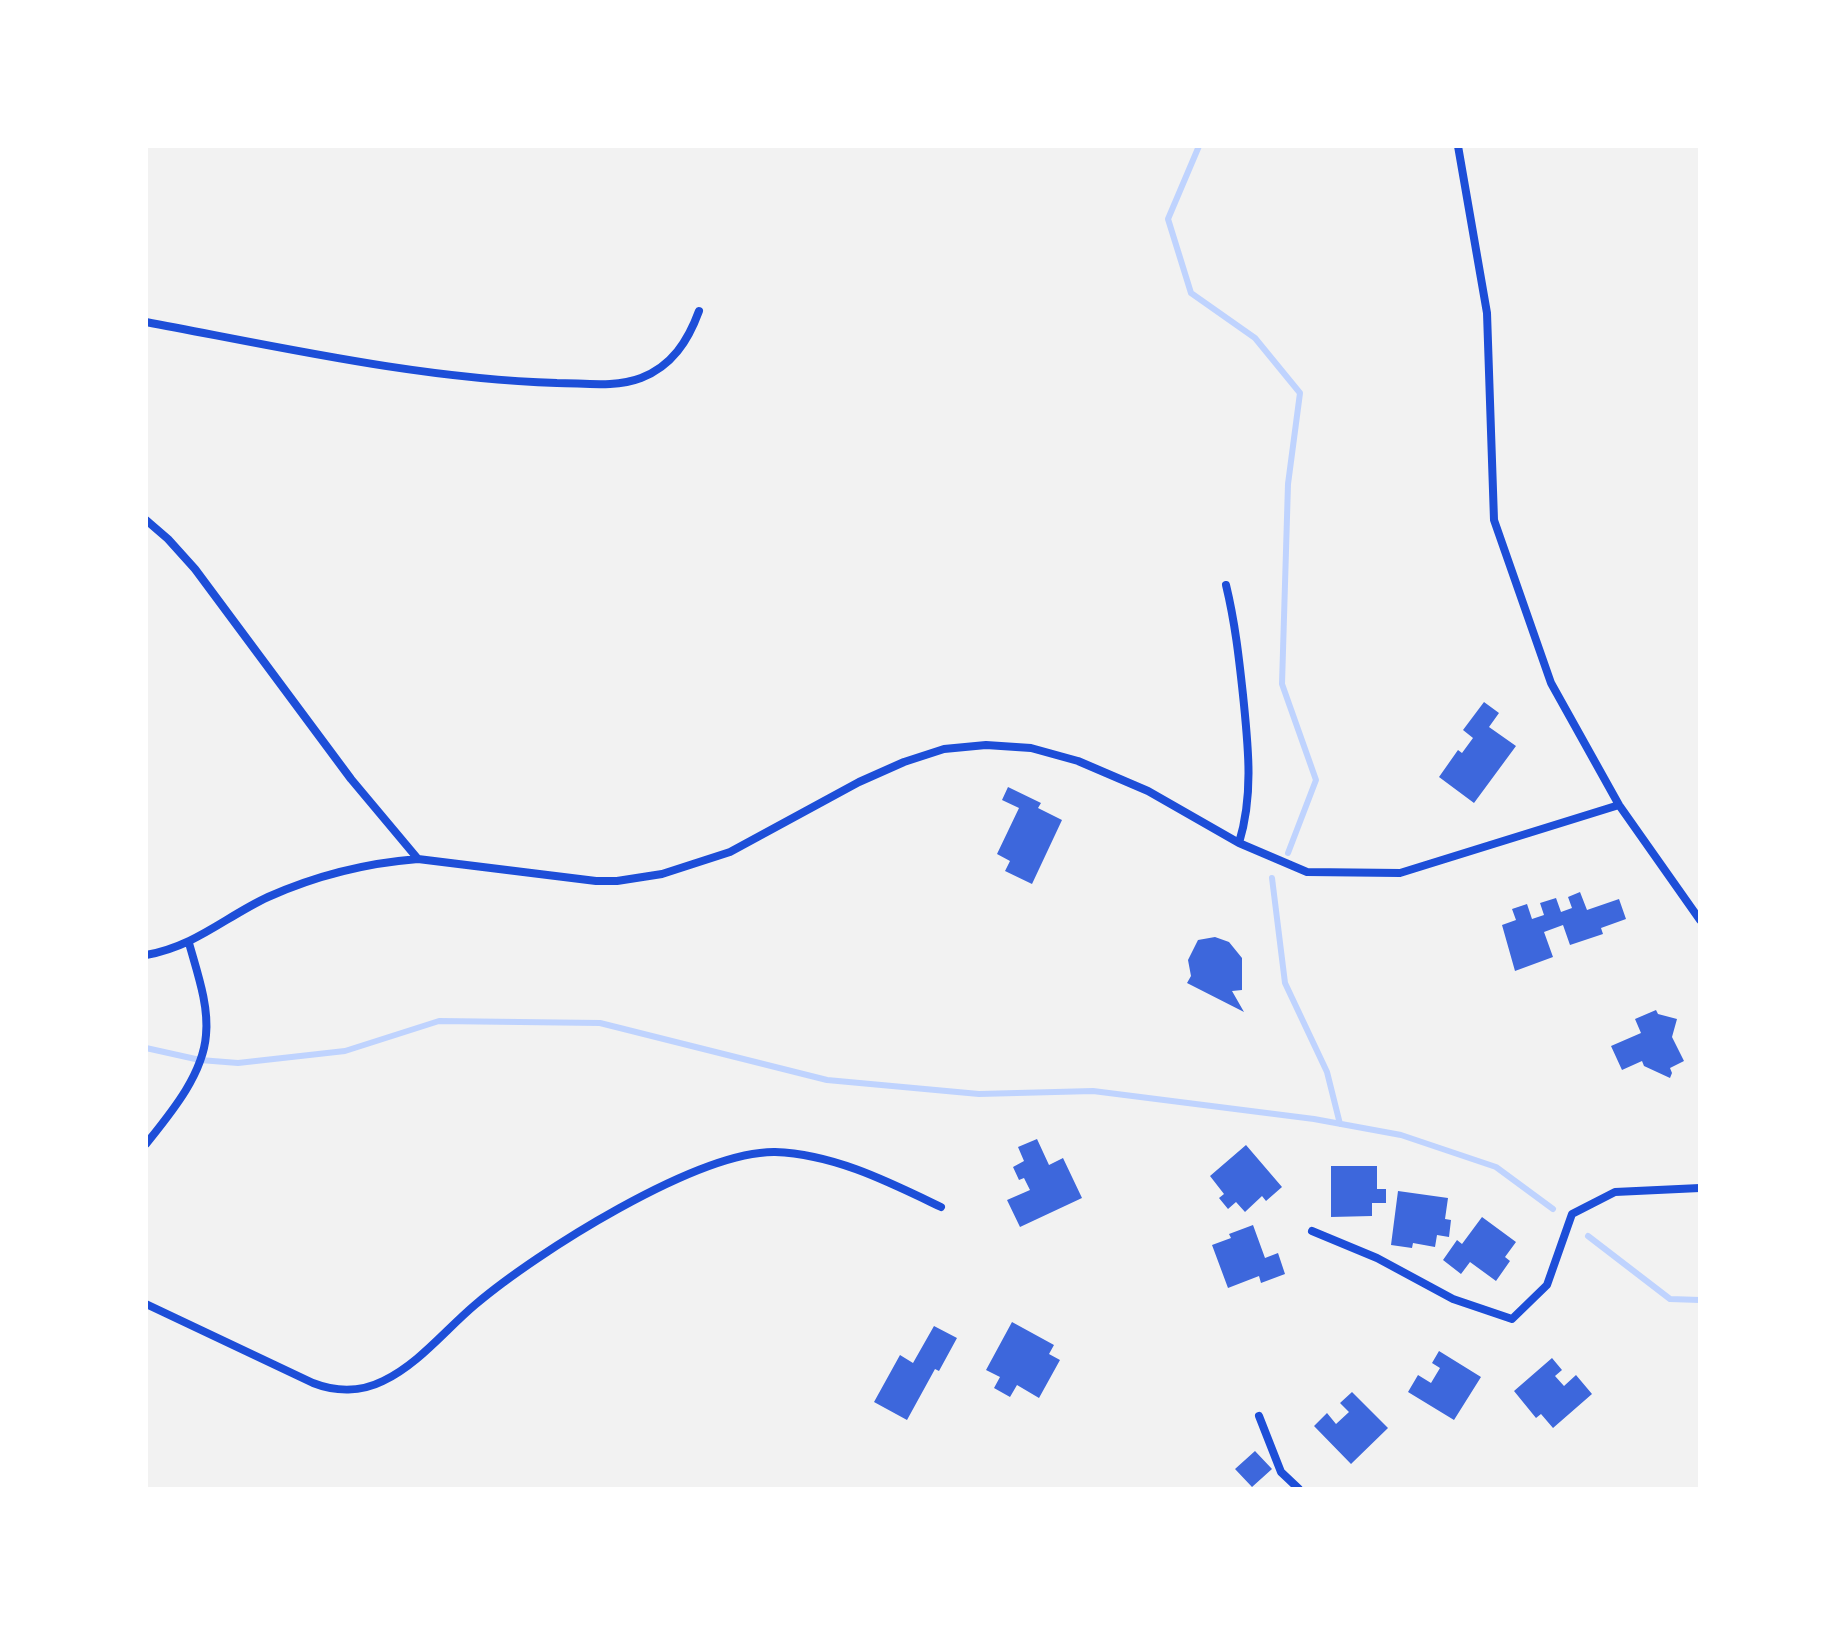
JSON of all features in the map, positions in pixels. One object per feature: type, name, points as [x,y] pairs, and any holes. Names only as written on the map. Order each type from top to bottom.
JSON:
[{"type":"street","points":[[1458,146],[1487,313],[1494,520],[1551,683],[1619,805],[1700,920]]},
{"type":"street","points":[[146,322],[438,373],[597,384],[637,380],[669,362],[683,346],[699,311]]},
{"type":"street","points":[[146,520],[195,569],[341,766],[418,859]]},
{"type":"street","points":[[1226,585],[1237,638],[1248,756],[1246,813],[1239,843]]},
{"type":"street","points":[[146,955],[189,943],[267,898],[294,887],[363,867],[418,859],[596,881],[662,874],[730,852],[859,782],[944,749],[986,745],[1031,748],[1078,761],[1148,791],[1239,843],[1307,872],[1400,873],[1619,805]]},
{"type":"street","points":[[146,1144],[182,1094],[204,1048],[205,1014],[189,943]]},
{"type":"street","points":[[146,1304],[313,1383],[329,1388],[357,1389],[376,1385],[400,1371],[495,1288],[555,1246],[656,1191],[737,1156],[777,1152],[823,1160],[871,1174],[941,1207]]},
{"type":"street","points":[[1312,1231],[1377,1258],[1453,1299],[1512,1319],[1547,1285],[1572,1214],[1615,1192],[1700,1188]]},
{"type":"street","points":[[1259,1416],[1281,1472],[1299,1489]]},
{"type":"building","points":[[1484,702],[1499,713],[1489,727],[1516,746],[1474,803],[1439,777],[1458,750],[1462,753],[1473,738],[1463,730]]},
{"type":"building","points":[[1008,787],[1041,803],[1038,808],[1062,820],[1032,884],[1005,871],[1010,861],[997,854],[1019,808],[1002,800]]},
{"type":"building","points":[[1580,892],[1587,910],[1619,899],[1626,919],[1601,928],[1603,934],[1570,945],[1563,925],[1544,932],[1553,957],[1515,971],[1502,925],[1516,920],[1512,909],[1527,904],[1532,919],[1544,915],[1540,903],[1556,898],[1561,912],[1572,908],[1568,897]]},
{"type":"building","points":[[1215,937],[1229,942],[1242,958],[1242,990],[1232,991],[1244,1012],[1187,983],[1191,976],[1188,960],[1198,940]]},
{"type":"building","points":[[1656,1010],[1658,1014],[1677,1019],[1672,1037],[1684,1061],[1670,1068],[1670,1078],[1644,1066],[1642,1061],[1622,1070],[1611,1046],[1641,1033],[1635,1019]]},
{"type":"building","points":[[1037,1139],[1049,1165],[1063,1158],[1082,1198],[1020,1227],[1007,1200],[1030,1190],[1024,1178],[1019,1180],[1013,1167],[1024,1161],[1018,1147]]},
{"type":"building","points":[[1246,1145],[1282,1187],[1266,1201],[1262,1196],[1245,1212],[1236,1202],[1228,1209],[1219,1198],[1224,1194],[1210,1176]]},
{"type":"building","points":[[1331,1166],[1377,1166],[1377,1189],[1386,1189],[1386,1203],[1372,1203],[1372,1216],[1331,1217]]},
{"type":"building","points":[[1398,1191],[1448,1198],[1445,1219],[1451,1220],[1449,1237],[1437,1235],[1435,1247],[1413,1243],[1412,1248],[1391,1245]]},
{"type":"building","points":[[1482,1217],[1516,1242],[1505,1257],[1510,1261],[1496,1281],[1470,1262],[1461,1274],[1443,1260],[1457,1240],[1462,1244]]},
{"type":"building","points":[[1253,1225],[1265,1258],[1278,1253],[1285,1274],[1261,1283],[1259,1276],[1228,1288],[1212,1245],[1231,1238],[1229,1234]]},
{"type":"building","points":[[1012,1322],[1054,1345],[1049,1354],[1060,1360],[1039,1398],[1017,1385],[1010,1397],[994,1388],[1000,1377],[986,1370]]},
{"type":"building","points":[[934,1326],[957,1338],[939,1371],[935,1369],[907,1420],[874,1402],[900,1355],[913,1363]]},
{"type":"building","points":[[1439,1351],[1481,1377],[1454,1420],[1408,1392],[1418,1375],[1431,1383],[1440,1368],[1432,1363]]},
{"type":"building","points":[[1552,1358],[1562,1370],[1555,1376],[1564,1386],[1576,1375],[1592,1394],[1553,1428],[1541,1414],[1536,1418],[1514,1391]]},
{"type":"building","points":[[1352,1392],[1388,1428],[1351,1464],[1314,1426],[1327,1413],[1336,1424],[1349,1412],[1340,1403]]},
{"type":"building","points":[[1255,1451],[1272,1469],[1252,1487],[1235,1469]]},
{"type":"waterway","points":[[1199,146],[1168,219],[1191,293],[1255,338],[1300,393],[1288,484],[1282,684],[1316,780],[1288,853]]},
{"type":"waterway","points":[[1272,878],[1285,983],[1327,1072],[1340,1124]]},
{"type":"waterway","points":[[146,1048],[200,1060],[238,1063],[345,1051],[439,1021],[600,1023],[827,1080],[979,1094],[1093,1091],[1314,1119],[1401,1135],[1496,1167],[1553,1209]]},
{"type":"waterway","points":[[1588,1236],[1670,1299],[1700,1300]]}]
